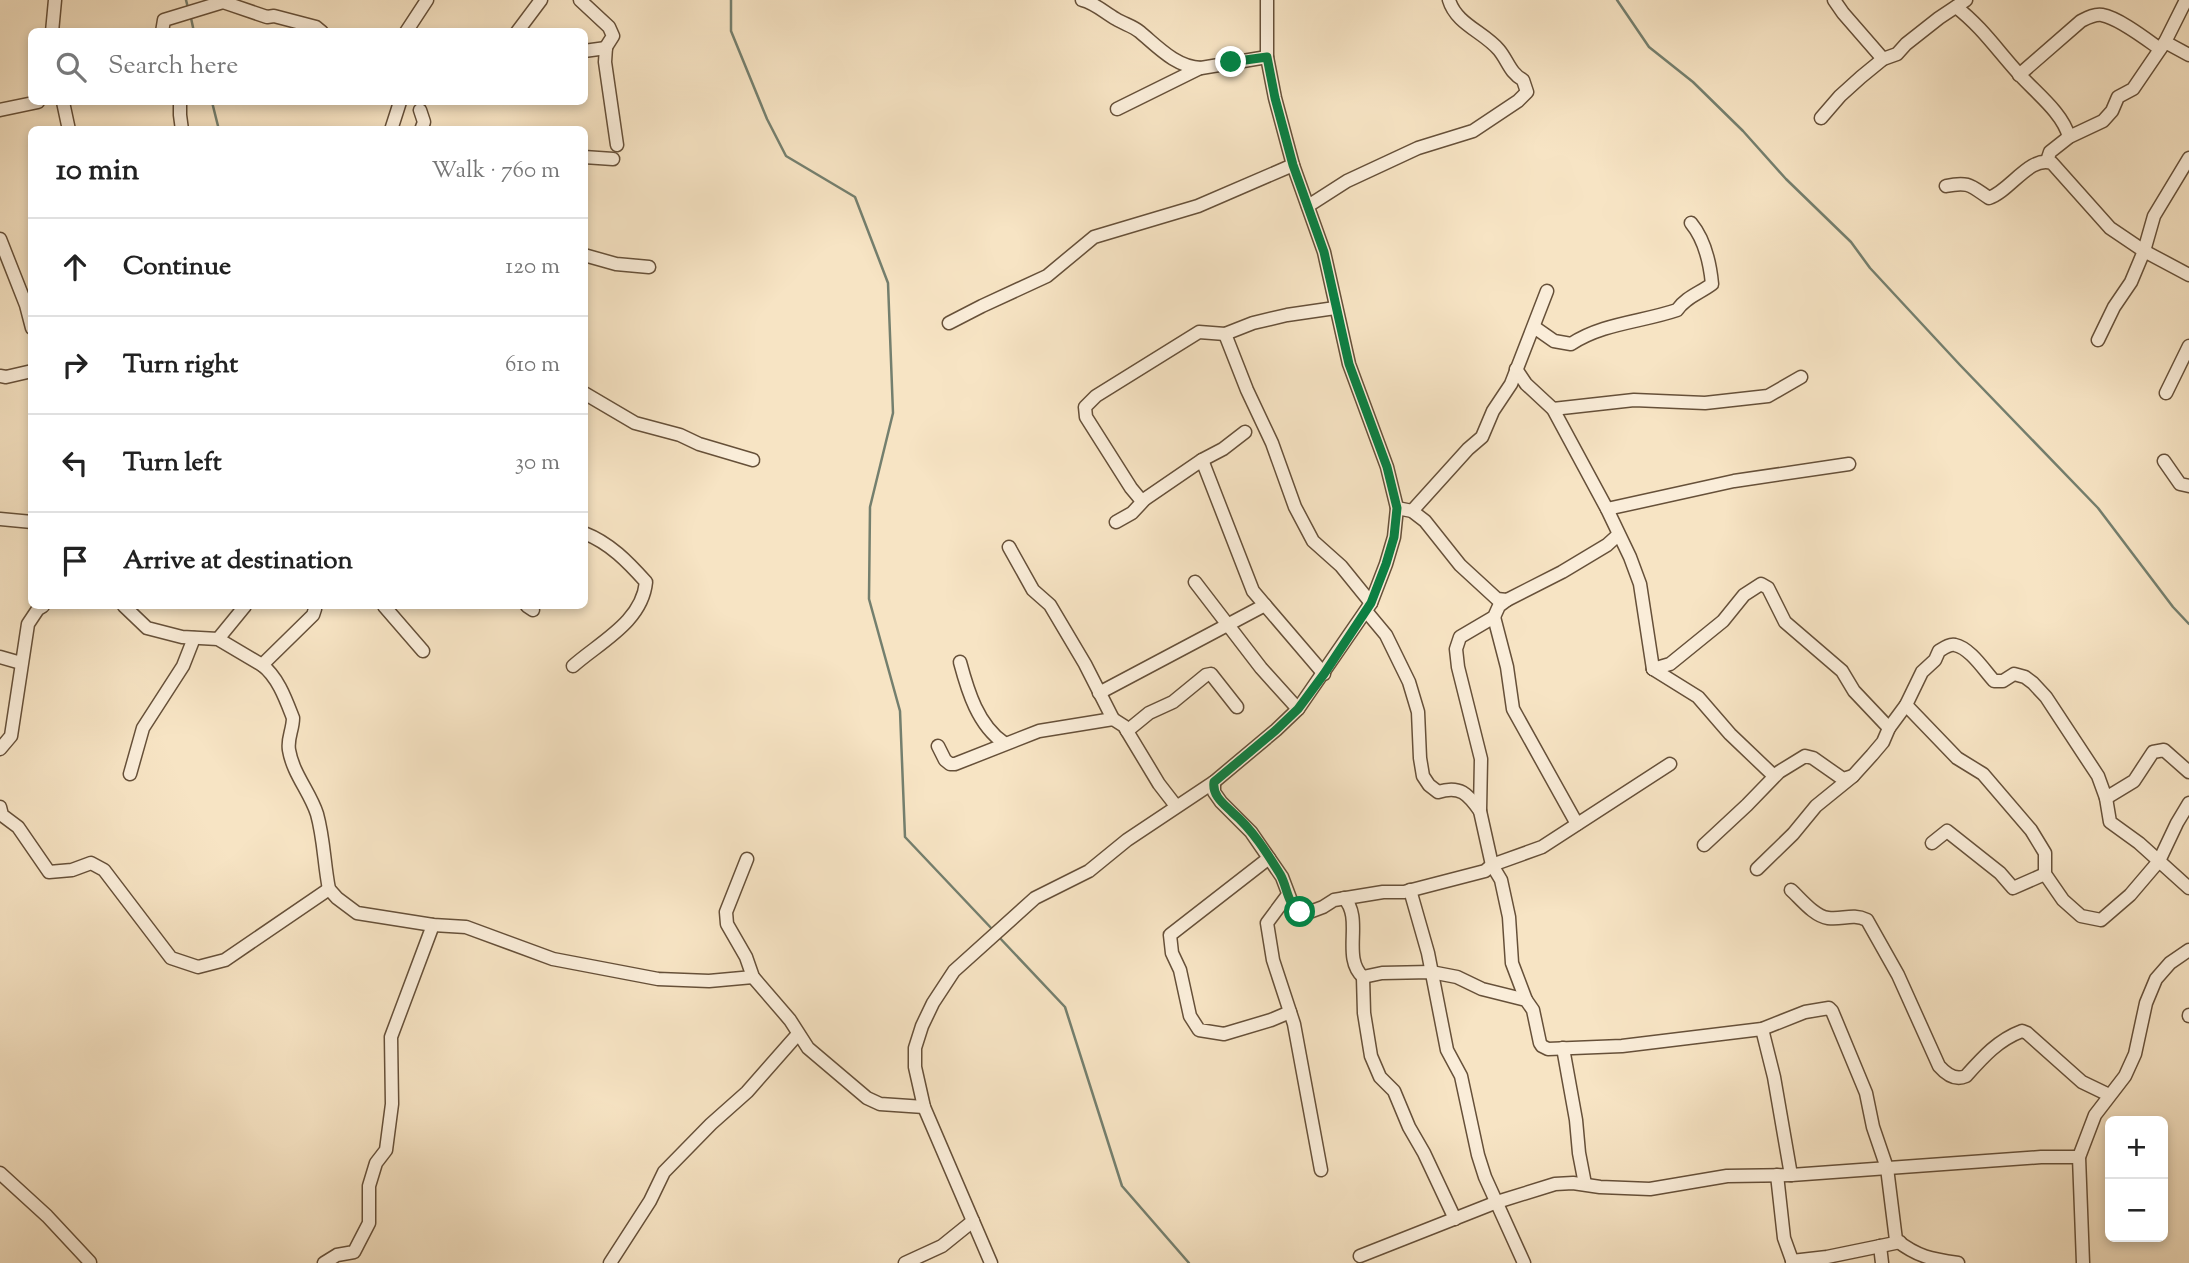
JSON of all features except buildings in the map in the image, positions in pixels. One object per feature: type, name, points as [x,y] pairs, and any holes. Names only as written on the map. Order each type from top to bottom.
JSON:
[{"type":"street","points":[[52,28],[55,0]]},
{"type":"street","points":[[409,28],[427,0]]},
{"type":"street","points":[[520,28],[541,0]]},
{"type":"street","points":[[580,0],[609,27],[613,36],[606,48],[605,62],[617,145]]},
{"type":"street","points":[[1082,0],[1138,30],[1152,44],[1176,61],[1190,67],[1201,68],[1267,57]]},
{"type":"street","points":[[991,1263],[924,1107],[915,1067],[915,1048],[933,1003],[954,971],[1035,898],[1089,870],[1127,840],[1214,782],[1298,709],[1369,607],[1394,537],[1397,508],[1387,467],[1349,364],[1324,252],[1293,165],[1275,98],[1267,57],[1267,0]]},
{"type":"street","points":[[1308,206],[1348,181],[1418,148],[1473,131],[1527,92],[1523,80],[1515,76],[1498,50],[1469,24],[1458,18],[1448,0]]},
{"type":"street","points":[[1834,0],[1884,59]]},
{"type":"street","points":[[2047,161],[2050,152],[2069,137],[2103,121],[2112,111],[2118,97],[2133,89],[2163,45],[2186,0]]},
{"type":"street","points":[[163,28],[164,20],[223,2],[267,17],[274,16],[317,28]]},
{"type":"street","points":[[1821,118],[1840,96],[1884,59],[1897,54],[1906,44],[1961,4],[2067,127],[2069,137]]},
{"type":"street","points":[[2020,75],[2081,21],[2092,16],[2103,15],[2189,55]]},
{"type":"street","points":[[588,50],[606,48]]},
{"type":"street","points":[[1116,109],[1201,68]]},
{"type":"street","points":[[0,110],[28,104]]},
{"type":"street","points":[[64,105],[68,126]]},
{"type":"street","points":[[180,105],[181,126]]},
{"type":"street","points":[[392,126],[399,105]]},
{"type":"street","points":[[419,110],[424,122],[422,126]]},
{"type":"street","points":[[588,158],[613,159]]},
{"type":"street","points":[[2098,340],[2114,307],[2131,282],[2154,216],[2189,159]]},
{"type":"street","points":[[1946,186],[1961,183],[1972,185],[1989,198],[2003,191],[2016,177],[2039,162],[2047,161],[2052,163],[2110,228],[2144,251],[2189,275]]},
{"type":"street","points":[[949,323],[1047,276],[1094,237],[1198,206],[1293,165]]},
{"type":"street","points":[[1534,327],[1554,341],[1571,344],[1583,336],[1610,326],[1678,310],[1684,300],[1712,284],[1710,263],[1699,233],[1691,223]]},
{"type":"street","points":[[0,239],[28,313]]},
{"type":"street","points":[[588,256],[616,264],[649,267]]},
{"type":"street","points":[[1412,511],[1482,437],[1493,411],[1511,384],[1547,291]]},
{"type":"street","points":[[1145,499],[1141,500],[1131,488],[1086,416],[1085,407],[1096,396],[1199,332],[1225,334],[1253,323],[1335,308]]},
{"type":"street","points":[[1225,334],[1272,443],[1295,507],[1312,541],[1341,566],[1386,635],[1409,682],[1418,712],[1423,776],[1438,792],[1450,788],[1468,795],[1480,811]]},
{"type":"street","points":[[2166,393],[2189,346]]},
{"type":"street","points":[[1516,369],[1526,384],[1553,409],[1630,557],[1640,584],[1653,669],[1698,697],[1730,734],[1774,776]]},
{"type":"street","points":[[0,376],[28,372]]},
{"type":"street","points":[[1553,409],[1634,400],[1705,403],[1768,397],[1801,377]]},
{"type":"street","points":[[588,395],[635,423],[753,460]]},
{"type":"street","points":[[1116,522],[1132,513],[1145,499],[1245,432]]},
{"type":"street","points":[[1202,460],[1253,591],[1324,674]]},
{"type":"street","points":[[2164,461],[2179,484],[2189,486]]},
{"type":"street","points":[[1607,509],[1734,481],[1849,464]]},
{"type":"street","points":[[1397,508],[1412,511],[1425,521],[1460,565],[1497,598],[1507,600]]},
{"type":"street","points":[[0,519],[28,522]]},
{"type":"street","points":[[573,666],[623,627],[645,595],[646,582],[625,558],[588,535]]},
{"type":"street","points":[[1618,535],[1607,545],[1562,572],[1507,600],[1499,606],[1494,617],[1460,637],[1456,649],[1480,759],[1480,811],[1492,865],[1501,880],[1509,917],[1512,962],[1526,1000],[1533,1010],[1542,1046],[1548,1049],[1622,1046],[1762,1029],[1805,1012],[1825,1008],[1832,1011],[1866,1093],[1873,1127],[1887,1168],[1896,1240],[1913,1253],[1958,1263]]},
{"type":"street","points":[[1009,547],[1033,590],[1051,605],[1113,719],[1124,726],[1159,784],[1176,806]]},
{"type":"street","points":[[1195,582],[1261,668],[1298,709]]},
{"type":"street","points":[[1653,669],[1670,664],[1723,621],[1744,595],[1761,584],[1769,588],[1785,621],[1842,671],[1854,691],[1889,728]]},
{"type":"street","points":[[1100,693],[1265,605]]},
{"type":"street","points":[[0,749],[12,736],[28,624],[38,609]]},
{"type":"street","points":[[127,609],[147,628],[169,635],[218,639],[262,665],[276,679],[293,718],[288,735],[289,750],[302,785],[317,814],[329,889],[357,913],[433,925],[466,927],[553,959],[658,979],[709,981],[753,977]]},
{"type":"street","points":[[218,639],[243,609]]},
{"type":"street","points":[[262,665],[313,615],[315,609]]},
{"type":"street","points":[[387,609],[423,651]]},
{"type":"street","points":[[1494,617],[1507,667],[1513,709],[1577,824]]},
{"type":"street","points":[[131,774],[143,728],[183,666],[194,638]]},
{"type":"street","points":[[1758,869],[1816,806],[1853,776],[1883,742],[1922,672],[1936,660],[1939,651],[1949,645],[1957,645],[1970,654],[1994,681],[2003,681],[2014,674],[2033,682],[2046,697],[2098,776],[2106,798],[2110,822],[2139,843],[2189,888]]},
{"type":"street","points":[[0,657],[21,663]]},
{"type":"street","points":[[960,662],[969,694],[987,729],[1004,743]]},
{"type":"street","points":[[1127,731],[1149,713],[1173,702],[1206,675],[1211,674],[1237,708]]},
{"type":"street","points":[[1906,705],[1957,758],[1983,774],[2031,830],[2045,853],[2045,874],[2063,900],[2081,916],[2101,920],[2130,895],[2159,861],[2189,803]]},
{"type":"street","points":[[939,747],[950,764],[1040,731],[1113,719]]},
{"type":"street","points":[[2106,798],[2134,781],[2153,752],[2164,750],[2189,772]]},
{"type":"street","points":[[1704,845],[1774,776],[1805,757],[1813,758],[1843,779],[1853,776]]},
{"type":"street","points":[[1214,782],[1214,792],[1221,802],[1251,832],[1282,877],[1293,906],[1300,912],[1307,912],[1334,900],[1410,890],[1485,871],[1492,865],[1542,847],[1670,764]]},
{"type":"street","points":[[0,807],[2,815],[18,827],[49,872],[72,870],[91,863],[104,870],[172,958],[198,967],[225,960],[329,889]]},
{"type":"street","points":[[1932,843],[1947,831],[2000,873],[2013,888],[2045,874]]},
{"type":"street","points":[[1269,858],[1170,935],[1172,953],[1180,970],[1190,1016],[1199,1030],[1224,1034],[1290,1012]]},
{"type":"street","points":[[747,859],[726,912],[727,924],[746,957],[753,977],[790,1020],[808,1048],[867,1098],[880,1104],[924,1107]]},
{"type":"street","points":[[1410,890],[1428,953],[1447,1050],[1461,1076],[1478,1155],[1524,1263]]},
{"type":"street","points":[[1791,890],[1825,918],[1857,915],[1867,920],[1898,975],[1939,1066],[1947,1074],[1961,1078],[1966,1076],[1990,1049],[2022,1031],[2082,1082],[2109,1095]]},
{"type":"street","points":[[1287,896],[1267,923],[1273,960],[1294,1024],[1321,1170]]},
{"type":"street","points":[[1344,898],[1352,908],[1353,955],[1363,977],[1364,1013],[1371,1056],[1380,1077],[1394,1091],[1455,1219]]},
{"type":"street","points":[[324,1263],[354,1252],[369,1223],[369,1186],[376,1163],[386,1150],[392,1104],[391,1037],[433,925]]},
{"type":"street","points":[[2083,1263],[2079,1157],[2095,1115],[2125,1076],[2135,1054],[2146,1003],[2156,979],[2170,963],[2186,956]]},
{"type":"street","points":[[1363,977],[1382,973],[1431,972],[1457,977],[1482,989],[1526,1000]]},
{"type":"street","points":[[1762,1029],[1774,1077],[1791,1175]]},
{"type":"street","points":[[610,1263],[650,1201],[664,1172],[710,1124],[747,1092],[798,1034]]},
{"type":"street","points":[[1563,1048],[1585,1184]]},
{"type":"street","points":[[1360,1256],[1497,1202],[1548,1186],[1573,1183],[1650,1189],[1727,1176],[1791,1175],[2041,1157],[2079,1157]]},
{"type":"street","points":[[0,1173],[47,1216],[90,1262]]},
{"type":"street","points":[[1777,1175],[1784,1238],[1792,1262],[1900,1242]]},
{"type":"street","points":[[905,1263],[942,1246],[973,1221]]},
{"type":"street","points":[[1880,1246],[1882,1263]]},
{"type":"waterway","points":[[186,0],[188,8]]},
{"type":"waterway","points":[[731,0],[731,31],[767,119],[786,156],[855,197],[888,283],[893,413],[870,507],[869,599],[900,711],[905,837],[993,930]]},
{"type":"waterway","points":[[1617,0],[1649,47],[1693,82],[1743,131],[1786,179],[1851,242],[1870,268],[1960,365],[2098,508],[2189,624]]},
{"type":"waterway","points":[[191,18],[193,28]]},
{"type":"waterway","points":[[213,105],[218,126]]},
{"type":"waterway","points":[[997,935],[1065,1007],[1122,1186],[1189,1263]]},
{"type":"route","points":[[1231,62],[1267,57],[1293,165],[1324,252],[1349,364],[1387,467],[1397,508],[1394,537],[1371,603],[1324,674],[1298,709],[1214,782],[1214,792],[1251,832],[1282,877],[1287,896],[1300,912]]}]
